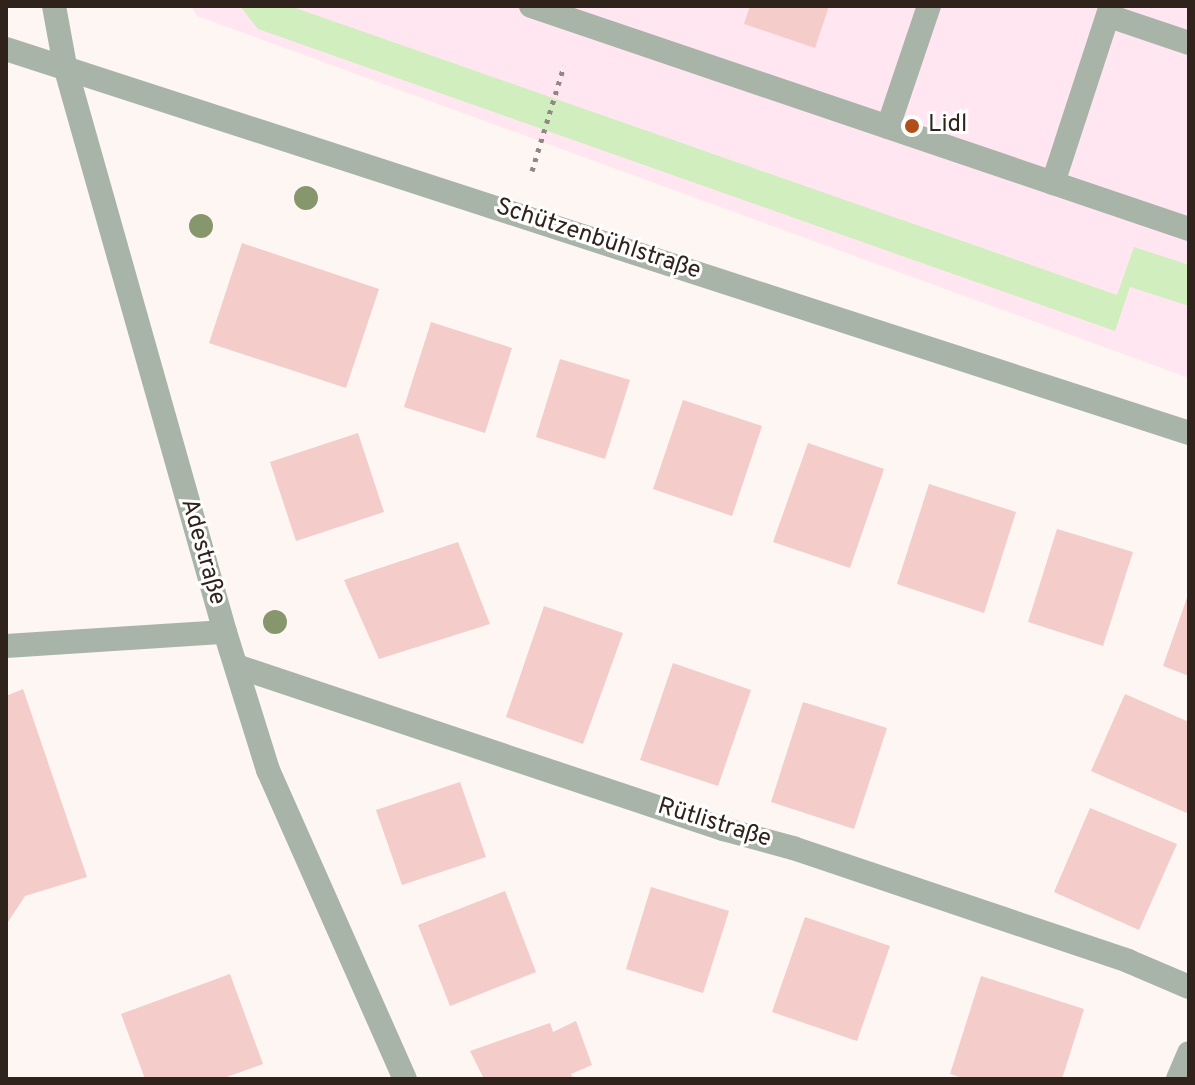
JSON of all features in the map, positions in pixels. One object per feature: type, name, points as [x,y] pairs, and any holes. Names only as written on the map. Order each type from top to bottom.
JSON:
[{"type":"street","name":"Adestraße","points":[[54,6],[65,66],[225,632],[268,770],[405,1079]]},
{"type":"street","points":[[531,6],[572,15],[1189,229]]},
{"type":"street","points":[[888,127],[929,6]]},
{"type":"street","points":[[1053,183],[1110,11],[1189,43]]},
{"type":"street","name":"Schützenbühlstraße","points":[[6,49],[1189,433]]},
{"type":"street","points":[[6,646],[225,632]]},
{"type":"street","name":"Rütlistraße","points":[[236,666],[1128,961],[1189,987]]},
{"type":"street","points":[[1178,1079],[1189,1053]]},
{"type":"path","points":[[519,214],[572,15]]},
{"type":"shaded area","name":"Lidl","points":[[191,6],[1189,6],[1189,378],[197,16]]},
{"type":"green space","points":[[240,6],[290,6],[1117,295],[1134,247],[1189,265],[1189,306],[1130,287],[1115,331],[258,29]]},
{"type":"building","points":[[750,6],[829,6],[815,48],[744,24]]},
{"type":"building","points":[[242,243],[379,289],[346,388],[209,343]]},
{"type":"building","points":[[431,322],[512,348],[485,433],[404,407]]},
{"type":"building","points":[[560,359],[630,380],[605,459],[536,437]]},
{"type":"building","points":[[683,400],[762,426],[732,516],[653,489]]},
{"type":"building","points":[[358,433],[384,512],[296,541],[270,462]]},
{"type":"building","points":[[808,443],[884,469],[850,568],[773,542]]},
{"type":"building","points":[[929,484],[1016,512],[984,613],[897,584]]},
{"type":"building","points":[[1057,529],[1133,552],[1103,646],[1028,622]]},
{"type":"building","points":[[458,542],[490,624],[379,659],[344,580]]},
{"type":"building","points":[[1189,592],[1189,676],[1163,666]]},
{"type":"building","points":[[544,606],[623,633],[583,744],[506,717]]},
{"type":"building","points":[[673,663],[751,690],[718,786],[640,760]]},
{"type":"building","points":[[23,689],[87,877],[25,896],[6,925],[6,696]]},
{"type":"building","points":[[1125,694],[1189,722],[1189,814],[1091,771]]},
{"type":"building","points":[[803,702],[887,728],[854,829],[771,802]]},
{"type":"building","points":[[460,782],[486,857],[402,885],[376,810]]},
{"type":"building","points":[[1090,808],[1177,844],[1139,930],[1054,892]]},
{"type":"building","points":[[651,887],[729,911],[703,993],[626,969]]},
{"type":"building","points":[[505,891],[536,972],[450,1006],[418,925]]},
{"type":"building","points":[[805,917],[890,946],[857,1041],[772,1012]]},
{"type":"building","points":[[230,974],[263,1064],[221,1079],[145,1079],[121,1014]]},
{"type":"building","points":[[981,976],[1084,1009],[1062,1079],[966,1079],[950,1074]]},
{"type":"building","points":[[576,1021],[592,1065],[571,1074],[573,1079],[484,1079],[470,1051],[550,1023],[553,1032]]},
{"type":"place","name":"Lidl","points":[[912,126]]}]
